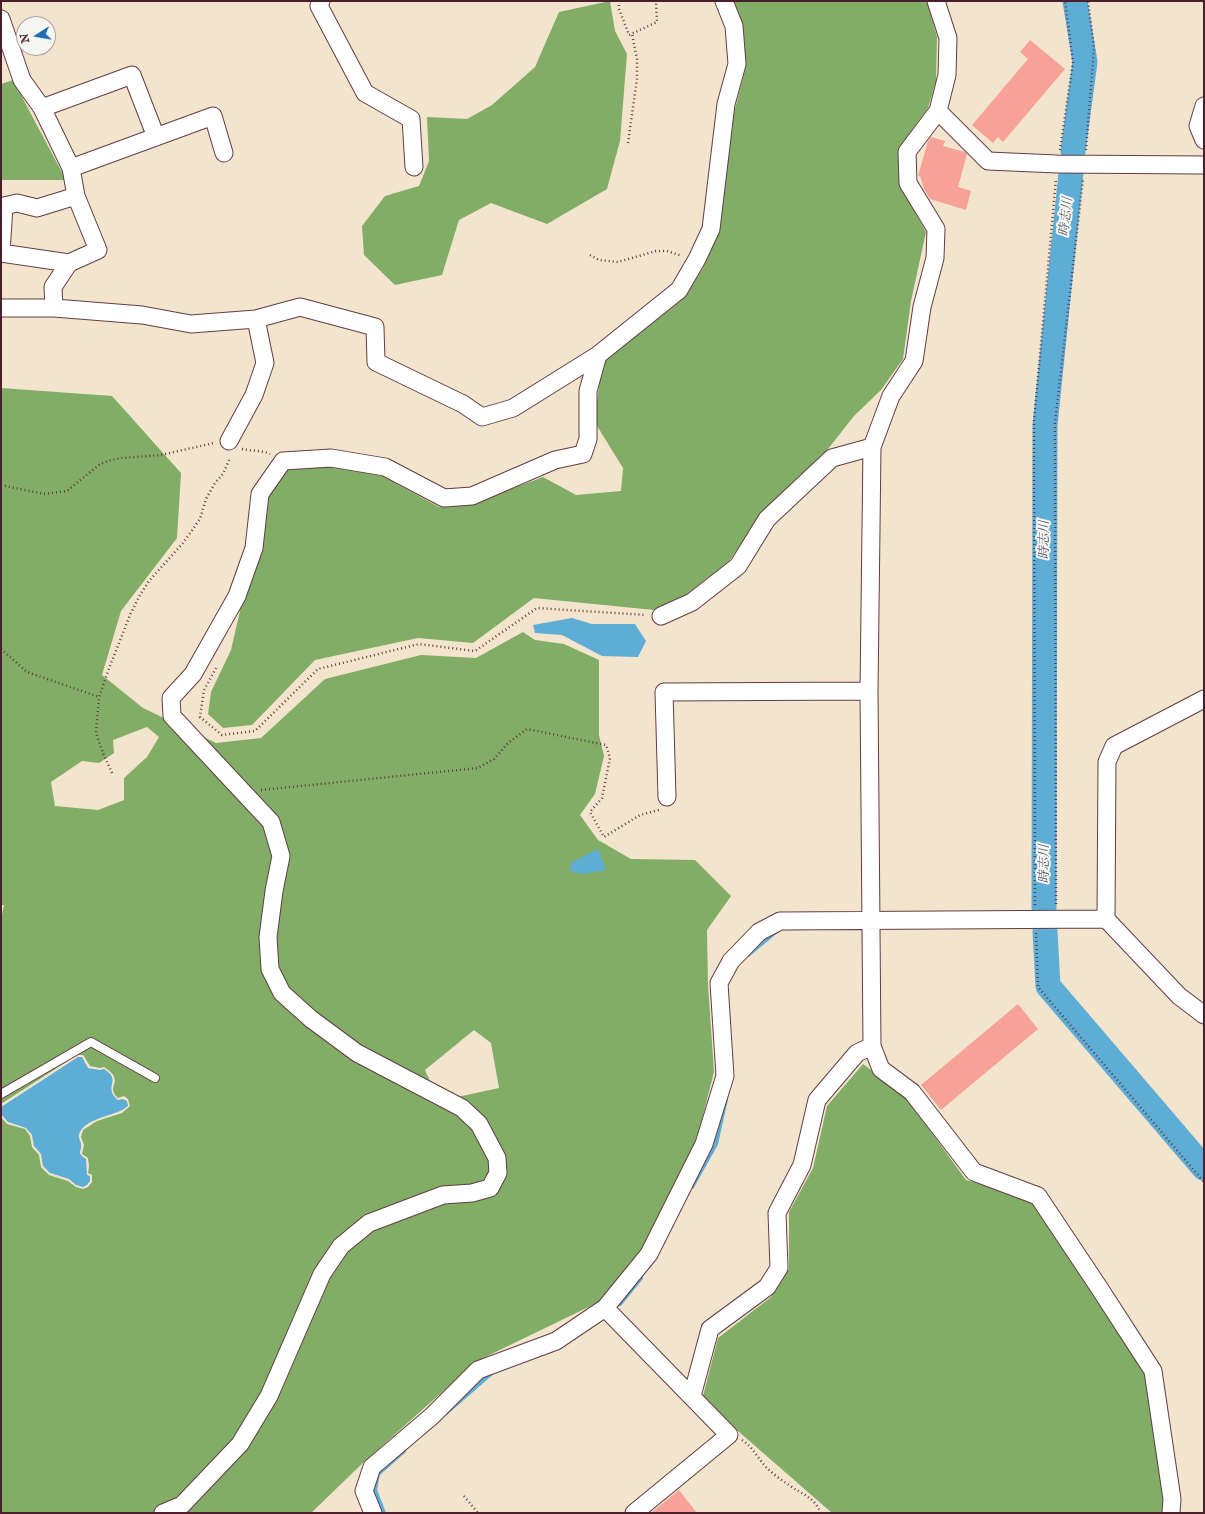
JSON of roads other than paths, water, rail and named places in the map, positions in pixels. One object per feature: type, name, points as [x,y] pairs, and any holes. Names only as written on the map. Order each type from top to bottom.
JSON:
[{"type":"street","points":[[321,1],[319,6],[365,92],[411,119],[414,167]]},
{"type":"street","points":[[1,308],[54,308],[142,315],[191,324],[256,319],[300,307],[375,326],[376,362],[463,404],[482,418],[513,408],[598,355],[679,290],[696,262],[711,229],[726,104],[737,64],[734,26],[724,1]]},
{"type":"street","points":[[936,1],[948,38],[947,74],[938,111],[907,152],[908,183],[936,229],[935,258],[922,308],[914,362],[891,396],[872,447],[869,691],[872,1046],[881,1069],[912,1092],[974,1172],[1038,1196],[1149,1364],[1153,1371],[1171,1491],[1171,1513]]},
{"type":"street","points":[[1,21],[22,80],[42,108],[71,168],[76,196],[98,250],[69,263],[53,287],[54,308]]},
{"type":"street","points":[[42,108],[132,75],[156,137]]},
{"type":"street","points":[[1204,106],[1198,126],[1204,140]]},
{"type":"street","points":[[938,111],[988,161],[1058,164],[1204,165]]},
{"type":"street","points":[[71,168],[213,116],[224,153]]},
{"type":"street","points":[[69,263],[1,253],[4,206],[17,203],[37,208],[76,196]]},
{"type":"street","points":[[229,449],[254,395],[266,363],[256,319]]},
{"type":"street","points":[[163,1513],[182,1505],[240,1444],[269,1396],[322,1274],[341,1246],[369,1223],[443,1196],[472,1193],[490,1188],[498,1173],[497,1158],[480,1124],[462,1108],[357,1053],[311,1019],[282,993],[270,969],[268,937],[274,891],[281,856],[271,822],[172,716],[171,698],[193,674],[237,596],[254,548],[260,494],[283,461],[331,458],[385,467],[444,498],[472,496],[555,460],[583,454],[588,438],[588,391],[598,355]]},
{"type":"street","points":[[661,616],[692,602],[738,566],[767,519],[832,458],[872,447]]},
{"type":"street","points":[[667,797],[664,692],[869,691]]},
{"type":"street","points":[[1204,699],[1114,746],[1107,762],[1106,918],[1179,996],[1204,1015]]},
{"type":"street","points":[[373,1513],[364,1491],[372,1467],[432,1416],[478,1370],[556,1341],[605,1308],[649,1254],[704,1144],[725,1076],[719,983],[731,961],[759,932],[780,920],[1106,918]]},
{"type":"street","points":[[692,1396],[710,1329],[767,1287],[779,1268],[776,1214],[802,1165],[817,1100],[857,1053],[872,1046]]},
{"type":"street","points":[[605,1308],[729,1435],[634,1513]]},
{"type":"lane","points":[[1,1094],[91,1042],[155,1078]]},
{"type":"water","points":[[572,618],[592,624],[635,624],[646,641],[638,657],[602,656],[562,635],[535,633],[533,625]]},
{"type":"water","points":[[598,849],[606,870],[584,874],[570,871],[571,863]]},
{"type":"water","points":[[78,1057],[82,1057],[88,1068],[100,1070],[104,1069],[109,1073],[113,1080],[112,1091],[114,1095],[118,1100],[123,1099],[127,1101],[128,1106],[121,1111],[89,1123],[80,1131],[80,1154],[86,1159],[87,1175],[90,1176],[90,1181],[83,1187],[76,1185],[69,1179],[50,1173],[43,1166],[41,1154],[34,1146],[32,1135],[26,1128],[8,1122],[1,1114],[1,1107]]},
{"type":"waterway","name":"時志川","points":[[1073,151],[1085,62],[1075,1]]},
{"type":"waterway","name":"時志川","points":[[1044,908],[1045,425],[1071,173]]},
{"type":"waterway","points":[[748,955],[777,931]]},
{"type":"waterway","name":"時志川","points":[[1045,932],[1048,986],[1204,1168]]},
{"type":"waterway","points":[[692,1187],[716,1144],[726,1099]]},
{"type":"waterway","points":[[620,1304],[641,1278]]},
{"type":"waterway","points":[[446,1413],[494,1371]]},
{"type":"waterway","points":[[384,1513],[375,1490],[378,1474],[404,1451]]}]
